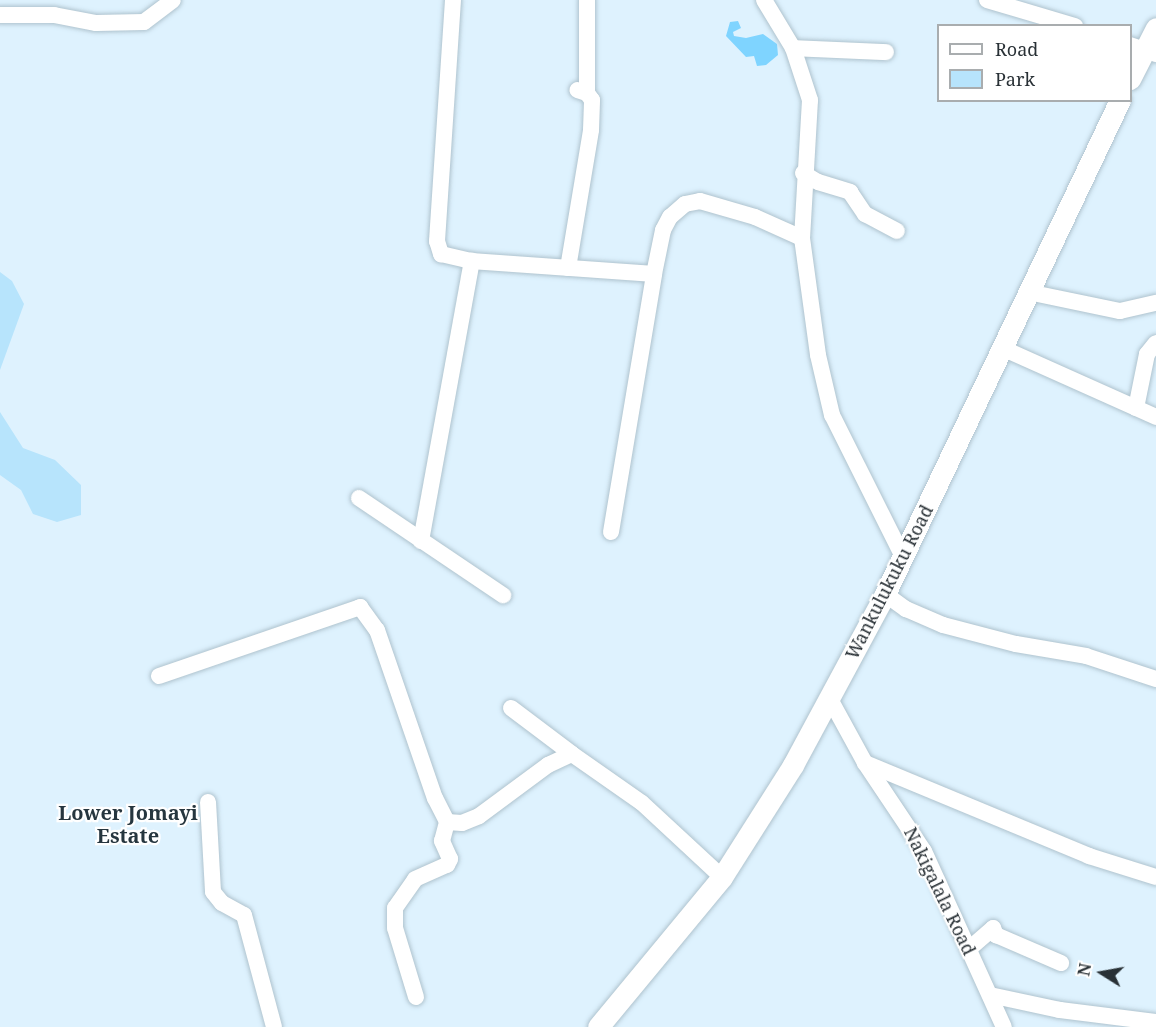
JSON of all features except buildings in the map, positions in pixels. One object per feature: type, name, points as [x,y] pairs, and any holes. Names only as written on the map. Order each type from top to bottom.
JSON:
[{"type":"main road","points":[[1132,77],[1156,28]]},
{"type":"main road","name":"Wankulukuku Road","points":[[603,1026],[722,878],[753,833],[830,699],[885,594],[1119,102]]},
{"type":"street","points":[[0,15],[54,15],[96,23],[144,22],[173,0]]},
{"type":"street","points":[[453,0],[437,242],[441,254],[472,261],[654,274]]},
{"type":"street","points":[[568,268],[591,130],[592,100],[582,92],[586,0]]},
{"type":"street","points":[[764,0],[793,48],[810,100],[803,173],[802,238],[818,355],[832,415],[903,556]]},
{"type":"street","points":[[987,0],[1067,24]]},
{"type":"street","points":[[793,48],[886,52]]},
{"type":"street","points":[[803,173],[818,182],[850,192],[866,214],[897,231]]},
{"type":"street","points":[[610,532],[654,274],[663,230],[670,217],[685,204],[700,201],[755,217],[802,238]]},
{"type":"street","points":[[421,541],[472,261]]},
{"type":"street","points":[[1028,292],[1120,311],[1156,303]]},
{"type":"street","points":[[1136,408],[1147,354],[1156,343]]},
{"type":"street","points":[[1002,348],[1156,417]]},
{"type":"street","points":[[359,498],[503,595]]},
{"type":"street","points":[[885,594],[943,625],[1016,644],[1086,656],[1156,679]]},
{"type":"street","points":[[159,676],[360,608],[377,630],[435,798],[447,822],[442,841],[450,859],[447,865],[415,879],[395,908],[395,928],[416,997]]},
{"type":"street","name":"Nakigalala Road","points":[[830,699],[865,763],[924,851],[1004,1027]]},
{"type":"street","points":[[511,708],[642,803],[722,878]]},
{"type":"street","points":[[447,822],[462,823],[479,816],[548,765],[572,754]]},
{"type":"street","points":[[865,763],[1089,856],[1156,877]]},
{"type":"street","points":[[208,802],[213,891],[222,903],[244,915],[274,1027]]},
{"type":"street","points":[[969,949],[993,928],[996,934],[1062,963]]},
{"type":"street","points":[[990,995],[1059,1010],[1155,1022]]},
{"type":"green space","points":[[0,272],[12,281],[24,304],[0,370]]},
{"type":"green space","points":[[0,412],[23,448],[55,460],[81,485],[81,515],[57,522],[33,514],[21,490],[0,475]]},
{"type":"water","points":[[738,21],[741,28],[733,32],[734,36],[746,38],[763,34],[777,44],[778,55],[766,65],[757,66],[754,56],[746,57],[726,36],[730,22]]},
{"type":"district","name":"Lower Jomayi Estate","points":[[128,824]]}]
